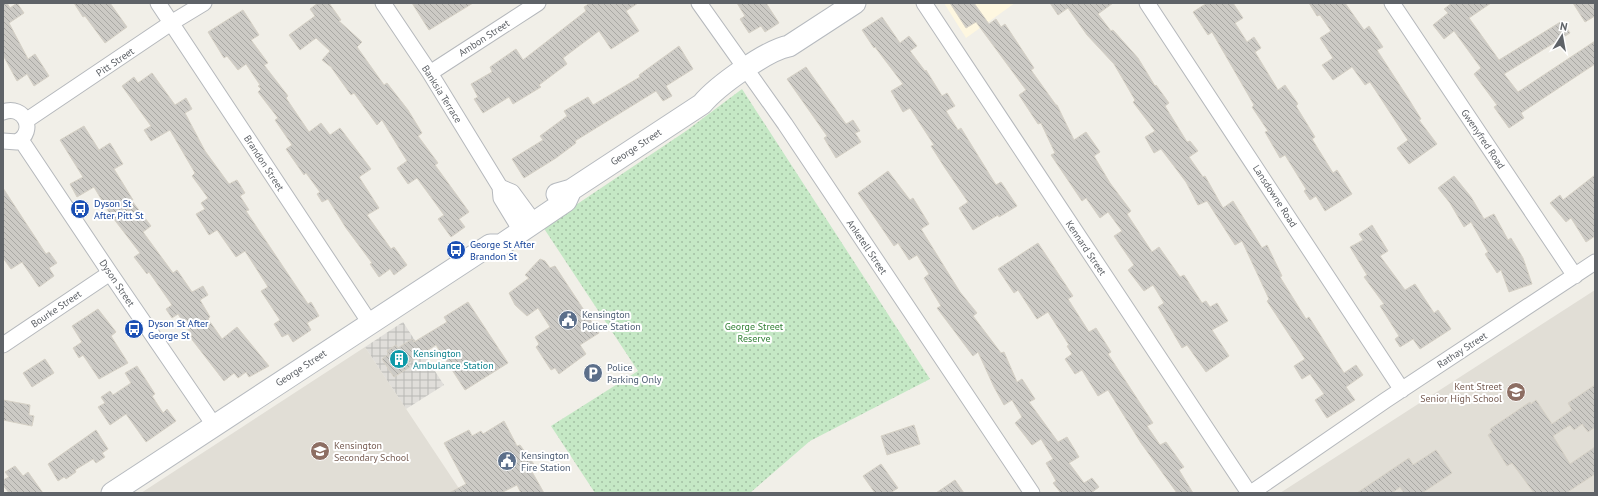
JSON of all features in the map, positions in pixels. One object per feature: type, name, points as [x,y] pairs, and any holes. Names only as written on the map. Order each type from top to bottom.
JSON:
[{"type":"main road","name":"George Street","points":[[112,493],[214,424],[490,245],[493,235],[524,222],[557,194],[571,190],[702,104],[714,103],[749,74],[785,57],[789,46],[854,3]]},
{"type":"street","name":"Brandon Street","points":[[158,3],[370,323]]},
{"type":"street","name":"Pitt Street","points":[[27,120],[171,23],[204,3]]},
{"type":"street","name":"Banksia Terrace","points":[[383,3],[430,73],[500,187],[501,198],[524,222]]},
{"type":"street","name":"Ambon Street","points":[[430,73],[538,3]]},
{"type":"street","name":"Anketell Street","points":[[699,3],[749,74],[1032,493]]},
{"type":"street","name":"Kennard Street","points":[[924,3],[1250,493]]},
{"type":"street","name":"Lansdowne Road","points":[[1147,3],[1402,390]]},
{"type":"street","name":"Gwenyfred Road","points":[[1392,3],[1575,276]]},
{"type":"street","points":[[3,112],[17,111],[27,120],[28,129],[21,140],[12,143],[3,141]]},
{"type":"street","name":"Dyson Street","points":[[21,140],[214,424]]},
{"type":"street","name":"Rathay Street","points":[[1250,493],[1595,262]]},
{"type":"street","name":"Bourke Street","points":[[3,345],[110,273]]},
{"type":"shaded area","points":[[944,3],[1015,3],[966,38]]},
{"type":"shaded area","name":"Kent Street Senior High School","points":[[1595,290],[1595,493],[1280,493]]},
{"type":"shaded area","points":[[403,322],[444,385],[406,409],[365,347]]},
{"type":"shaded area","name":"Kensington Secondary School","points":[[365,347],[462,493],[141,493]]},
{"type":"green space","name":"George Street Reserve","points":[[742,89],[930,379],[810,441],[750,493],[595,493],[551,426],[638,371],[543,227],[686,131]]},
{"type":"building","points":[[3,3],[7,3],[10,8],[17,3],[24,13],[9,23],[28,59],[35,54],[49,76],[34,86],[27,74],[17,81],[3,55]]},
{"type":"building","points":[[74,3],[110,3],[127,27],[105,43],[85,16],[83,17]]},
{"type":"building","points":[[318,3],[329,3],[341,20],[339,21],[362,42],[357,47],[384,85],[387,83],[408,110],[422,133],[418,136],[438,163],[435,165],[469,212],[459,219],[465,227],[451,237],[438,219],[444,215],[417,178],[408,184],[397,168],[407,161],[382,120],[377,125],[354,93],[351,95],[331,67],[322,60],[330,51],[316,38],[300,50],[289,35],[315,16],[310,9]]},
{"type":"building","points":[[412,3],[473,3],[429,30]]},
{"type":"building","points":[[590,3],[638,3],[626,11],[639,31],[611,49],[599,31],[563,58],[567,64],[539,85],[541,87],[513,104],[509,97],[483,113],[474,99],[478,97],[471,84],[492,72],[490,67],[516,49],[523,60],[586,11],[584,7]]},
{"type":"building","points":[[737,3],[766,3],[779,23],[765,32],[761,26],[749,33],[740,19],[745,16]]},
{"type":"building","points":[[950,3],[974,3],[989,24],[996,19],[1001,27],[1005,24],[1034,68],[1031,70],[1057,105],[1074,140],[1086,132],[1100,152],[1094,156],[1110,183],[1131,211],[1127,214],[1152,252],[1159,247],[1180,277],[1184,275],[1202,303],[1206,301],[1210,307],[1217,303],[1228,321],[1212,330],[1229,356],[1206,372],[1187,345],[1182,348],[1158,307],[1164,303],[1153,285],[1144,291],[1128,270],[1134,265],[1114,236],[1122,231],[1108,212],[1100,218],[1086,198],[1082,201],[1051,155],[1055,153],[1041,123],[1038,124],[1019,95],[1026,90],[976,22],[966,28]]},
{"type":"building","points":[[1050,3],[1113,3],[1098,14],[1111,31],[1113,30],[1138,58],[1155,86],[1156,85],[1169,103],[1165,106],[1187,142],[1190,141],[1198,151],[1189,157],[1203,177],[1205,176],[1223,208],[1233,201],[1262,248],[1267,245],[1282,276],[1280,277],[1306,319],[1309,317],[1344,373],[1356,365],[1363,375],[1346,387],[1355,400],[1327,418],[1315,400],[1324,394],[1310,374],[1302,379],[1294,366],[1305,359],[1267,301],[1269,299],[1242,241],[1235,245],[1207,201],[1198,205],[1186,182],[1161,149],[1154,153],[1145,137],[1155,131],[1133,102],[1135,100],[1114,64],[1087,35],[1068,8],[1058,15]]},
{"type":"building","points":[[1207,3],[1233,3],[1243,18],[1235,23],[1247,42],[1254,37],[1261,48],[1255,52],[1278,90],[1285,85],[1298,104],[1296,106],[1315,137],[1312,139],[1333,173],[1337,170],[1352,194],[1325,211],[1316,196],[1310,200],[1304,191],[1306,189],[1285,155],[1280,158],[1265,132],[1268,131],[1252,107],[1254,105],[1212,32],[1208,35],[1193,12]]},
{"type":"building","points":[[1309,3],[1345,3],[1364,30],[1369,26],[1383,47],[1377,50],[1421,119],[1419,120],[1437,144],[1409,164],[1397,148],[1408,140],[1370,82],[1365,85],[1352,67],[1333,80],[1322,65],[1333,58],[1320,38],[1331,31],[1320,15],[1317,16]]},
{"type":"building","points":[[1452,3],[1491,3],[1469,18],[1499,60],[1562,21],[1570,33],[1504,74],[1518,92],[1595,41],[1595,64],[1521,113],[1524,118],[1509,128],[1494,107],[1497,105],[1474,74],[1481,68],[1454,31],[1444,39],[1433,25],[1448,13],[1444,9]]},
{"type":"building","points":[[1573,3],[1595,3],[1595,16],[1585,22]]},
{"type":"building","points":[[243,10],[259,35],[251,40],[268,63],[264,65],[288,96],[286,98],[309,132],[321,123],[330,135],[340,128],[371,169],[359,177],[379,208],[367,215],[391,249],[394,247],[407,265],[394,275],[390,269],[379,277],[370,264],[372,263],[346,228],[328,199],[322,202],[317,194],[320,192],[306,173],[304,175],[286,149],[292,145],[275,120],[278,118],[258,92],[261,89],[258,86],[260,85],[246,64],[238,70],[227,56],[224,58],[208,32]]},
{"type":"building","points":[[882,17],[900,43],[909,36],[917,46],[910,51],[925,71],[926,70],[942,96],[947,93],[955,106],[946,111],[958,130],[961,128],[996,185],[1001,182],[1017,206],[973,230],[959,208],[968,202],[931,146],[934,145],[910,108],[903,112],[891,91],[903,84],[875,47],[874,48],[862,30]]},
{"type":"building","points":[[679,46],[693,69],[666,86],[672,96],[663,101],[656,91],[575,141],[576,143],[556,158],[524,178],[512,159],[543,140],[540,136],[567,116],[564,111],[588,97],[593,105],[640,77],[639,75]]},
{"type":"building","points":[[806,67],[846,124],[853,120],[860,131],[855,133],[861,142],[836,158],[824,138],[827,136],[787,79]]},
{"type":"building","points":[[152,73],[175,105],[186,98],[192,109],[185,113],[205,151],[229,184],[237,180],[245,193],[240,196],[249,210],[246,211],[308,304],[311,302],[319,316],[307,323],[311,330],[293,342],[288,334],[282,337],[274,324],[280,320],[261,291],[268,287],[245,251],[236,257],[217,230],[209,235],[196,214],[205,209],[201,203],[208,198],[192,176],[195,173],[170,130],[151,141],[144,130],[151,126],[122,86],[134,77],[138,83]]},
{"type":"building","points":[[84,126],[99,150],[110,143],[123,164],[114,169],[133,200],[132,201],[151,226],[143,232],[173,273],[177,270],[192,292],[203,286],[208,295],[200,300],[210,317],[208,319],[222,339],[237,327],[269,366],[249,377],[246,372],[238,378],[234,373],[224,381],[190,337],[192,336],[178,314],[172,318],[166,309],[172,305],[149,272],[147,274],[134,257],[140,253],[110,214],[94,187],[77,197],[70,184],[83,177],[60,140]]},
{"type":"building","points":[[888,171],[910,200],[913,198],[929,224],[921,229],[960,292],[977,313],[973,316],[1001,353],[1004,352],[1017,382],[1022,379],[1035,399],[1029,402],[1058,442],[1067,437],[1079,457],[1069,463],[1084,483],[1092,478],[1099,487],[1091,493],[1061,493],[1053,483],[1056,481],[1046,463],[1053,459],[1041,439],[1032,445],[1015,423],[1022,417],[1012,400],[1004,405],[978,352],[973,356],[937,308],[941,306],[924,278],[929,274],[917,255],[909,260],[898,243],[894,246],[858,193]]},
{"type":"building","points":[[1595,175],[1595,236],[1586,242],[1571,218],[1566,222],[1550,203],[1560,195],[1563,200]]},
{"type":"building","points":[[1454,176],[1471,197],[1484,219],[1494,214],[1508,240],[1511,238],[1523,258],[1532,284],[1509,292],[1501,270],[1497,273],[1485,254],[1488,252],[1471,222],[1464,227],[1450,203],[1438,188]]},
{"type":"building","points":[[3,188],[46,254],[49,252],[57,263],[49,268],[54,276],[39,287],[22,262],[11,269],[3,258]]},
{"type":"building","points":[[1372,225],[1388,251],[1380,256],[1405,290],[1415,284],[1434,313],[1438,310],[1451,329],[1420,349],[1413,339],[1400,347],[1395,339],[1399,336],[1380,306],[1384,304],[1364,277],[1367,275],[1350,247],[1363,240],[1359,234]]},
{"type":"building","points":[[1038,243],[1073,296],[1068,299],[1089,332],[1096,328],[1111,352],[1108,354],[1153,423],[1147,426],[1160,445],[1166,442],[1184,467],[1179,470],[1193,493],[1177,493],[1141,443],[1108,390],[1098,396],[1082,370],[1075,374],[1065,359],[1072,354],[1067,346],[1069,345],[1048,312],[1037,319],[1018,290],[1014,293],[998,269]]},
{"type":"building","name":"Kensington Police Station","points":[[540,259],[545,261],[550,268],[555,266],[599,333],[580,345],[586,354],[559,374],[555,368],[551,370],[536,347],[539,344],[535,337],[550,327],[538,308],[527,316],[515,305],[509,293],[529,278],[525,275]]},
{"type":"building","points":[[468,302],[508,363],[465,390],[436,345],[408,363],[410,367],[394,377],[382,359],[389,354],[387,351],[396,345],[398,348],[412,339],[414,342],[447,322],[444,317]]},
{"type":"building","points":[[98,309],[116,332],[111,336],[128,363],[99,379],[83,355],[79,358],[73,348],[82,342],[72,326]]},
{"type":"building","points":[[45,359],[54,373],[32,387],[23,373]]},
{"type":"building","points":[[137,366],[155,394],[152,396],[163,413],[167,409],[176,421],[146,442],[126,414],[110,425],[98,407],[105,403],[101,397],[110,391],[113,395],[131,383],[125,373]]},
{"type":"building","points":[[1595,385],[1595,427],[1588,432],[1582,424],[1574,430],[1570,425],[1553,436],[1570,464],[1595,447],[1595,474],[1566,493],[1534,493],[1512,463],[1507,466],[1488,435],[1492,432],[1490,429],[1530,402],[1531,404],[1536,400],[1552,424],[1572,410],[1568,403]]},
{"type":"building","points":[[3,400],[30,405],[29,415],[34,416],[32,426],[3,420]]},
{"type":"building","points":[[504,421],[517,446],[520,445],[536,467],[531,470],[544,493],[521,493],[517,485],[501,493],[449,493],[466,484],[444,443],[469,430],[472,436],[481,431],[483,434]]},
{"type":"building","points":[[914,425],[920,444],[887,455],[881,436]]},
{"type":"building","points":[[96,430],[108,449],[102,453],[105,457],[96,463],[93,459],[75,470],[76,472],[66,479],[64,477],[58,481],[48,464]]},
{"type":"building","points":[[1436,450],[1452,473],[1422,493],[1404,493],[1400,487],[1392,493],[1357,493],[1409,458],[1413,465]]},
{"type":"building","points":[[881,464],[898,488],[890,493],[875,493],[863,476]]},
{"type":"building","points":[[15,466],[23,476],[28,472],[43,493],[9,493],[3,485],[3,480],[9,477],[5,472]]},
{"type":"building","points":[[955,480],[964,493],[936,493]]},
{"type":"place","name":"Dyson St After Pitt St","points":[[80,209]]},
{"type":"place","name":"George St After Brandon St","points":[[456,250]]},
{"type":"place","name":"Kensington Police Station","points":[[568,320]]},
{"type":"place","name":"Dyson St After George St","points":[[134,329]]},
{"type":"place","name":"Kensington Ambulance Station","points":[[399,359]]},
{"type":"place","name":"Police Parking Only","points":[[593,373]]},
{"type":"place","name":"Kent Street Senior High School","points":[[1516,392]]},
{"type":"place","name":"Kensington Secondary School","points":[[320,451]]},
{"type":"place","name":"Kensington Fire Station","points":[[507,461]]}]
